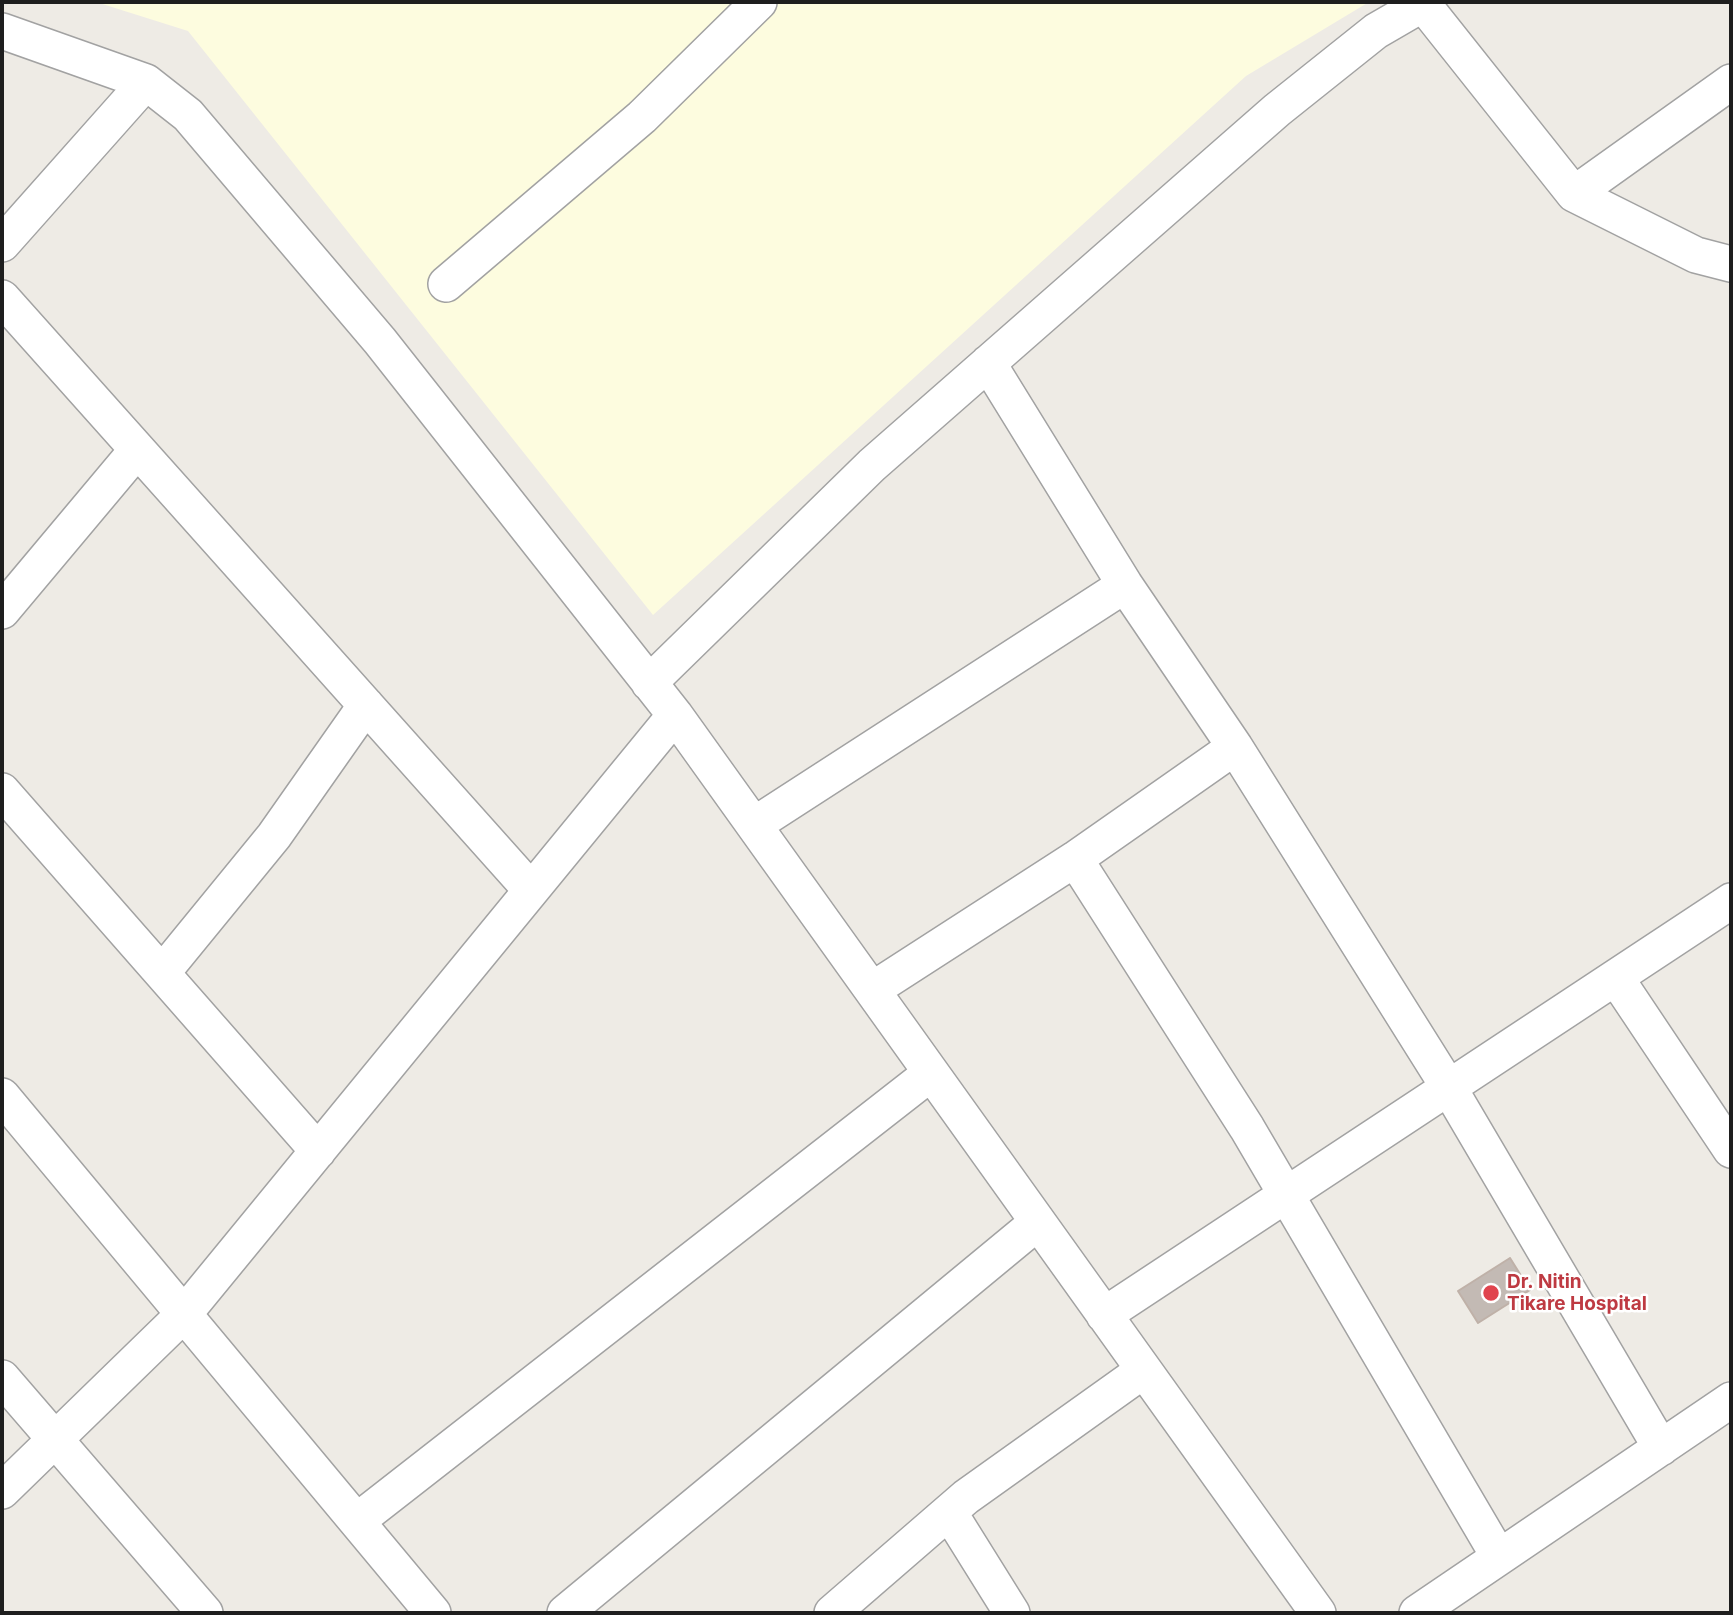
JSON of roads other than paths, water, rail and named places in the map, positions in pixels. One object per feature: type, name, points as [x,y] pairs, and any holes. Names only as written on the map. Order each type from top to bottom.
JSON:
[{"type":"street","points":[[446,284],[642,117],[759,2]]},
{"type":"street","points":[[649,683],[872,465],[988,363],[1277,110],[1376,31],[1425,3],[1574,194],[1696,255],[1731,264]]},
{"type":"street","points":[[2,31],[146,82],[188,115],[380,341],[675,715],[1318,1613]]},
{"type":"street","points":[[2,244],[146,82]]},
{"type":"street","points":[[1574,194],[1731,82]]},
{"type":"street","points":[[2,298],[531,890]]},
{"type":"street","points":[[988,363],[1125,585],[1235,747],[1449,1088],[1661,1448]]},
{"type":"street","points":[[2,611],[137,450]]},
{"type":"street","points":[[754,825],[1125,585]]},
{"type":"street","points":[[162,973],[274,836],[366,705]]},
{"type":"street","points":[[2,1491],[184,1314],[675,715]]},
{"type":"street","points":[[872,990],[1075,859],[1235,747]]},
{"type":"street","points":[[2,791],[318,1151]]},
{"type":"street","points":[[1075,859],[1247,1128],[1499,1557]]},
{"type":"street","points":[[1104,1315],[1731,901]]},
{"type":"street","points":[[1616,978],[1731,1150]]},
{"type":"street","points":[[357,1521],[931,1073]]},
{"type":"street","points":[[2,1096],[433,1613]]},
{"type":"street","points":[[565,1613],[1038,1222]]},
{"type":"street","points":[[832,1613],[949,1512],[1144,1370]]},
{"type":"street","points":[[2,1378],[205,1613]]},
{"type":"street","points":[[1417,1613],[1731,1399]]},
{"type":"street","points":[[949,1512],[1012,1613]]},
{"type":"place","name":"Dr. Nitin Tikare Hospital","points":[[1491,1293]]}]
